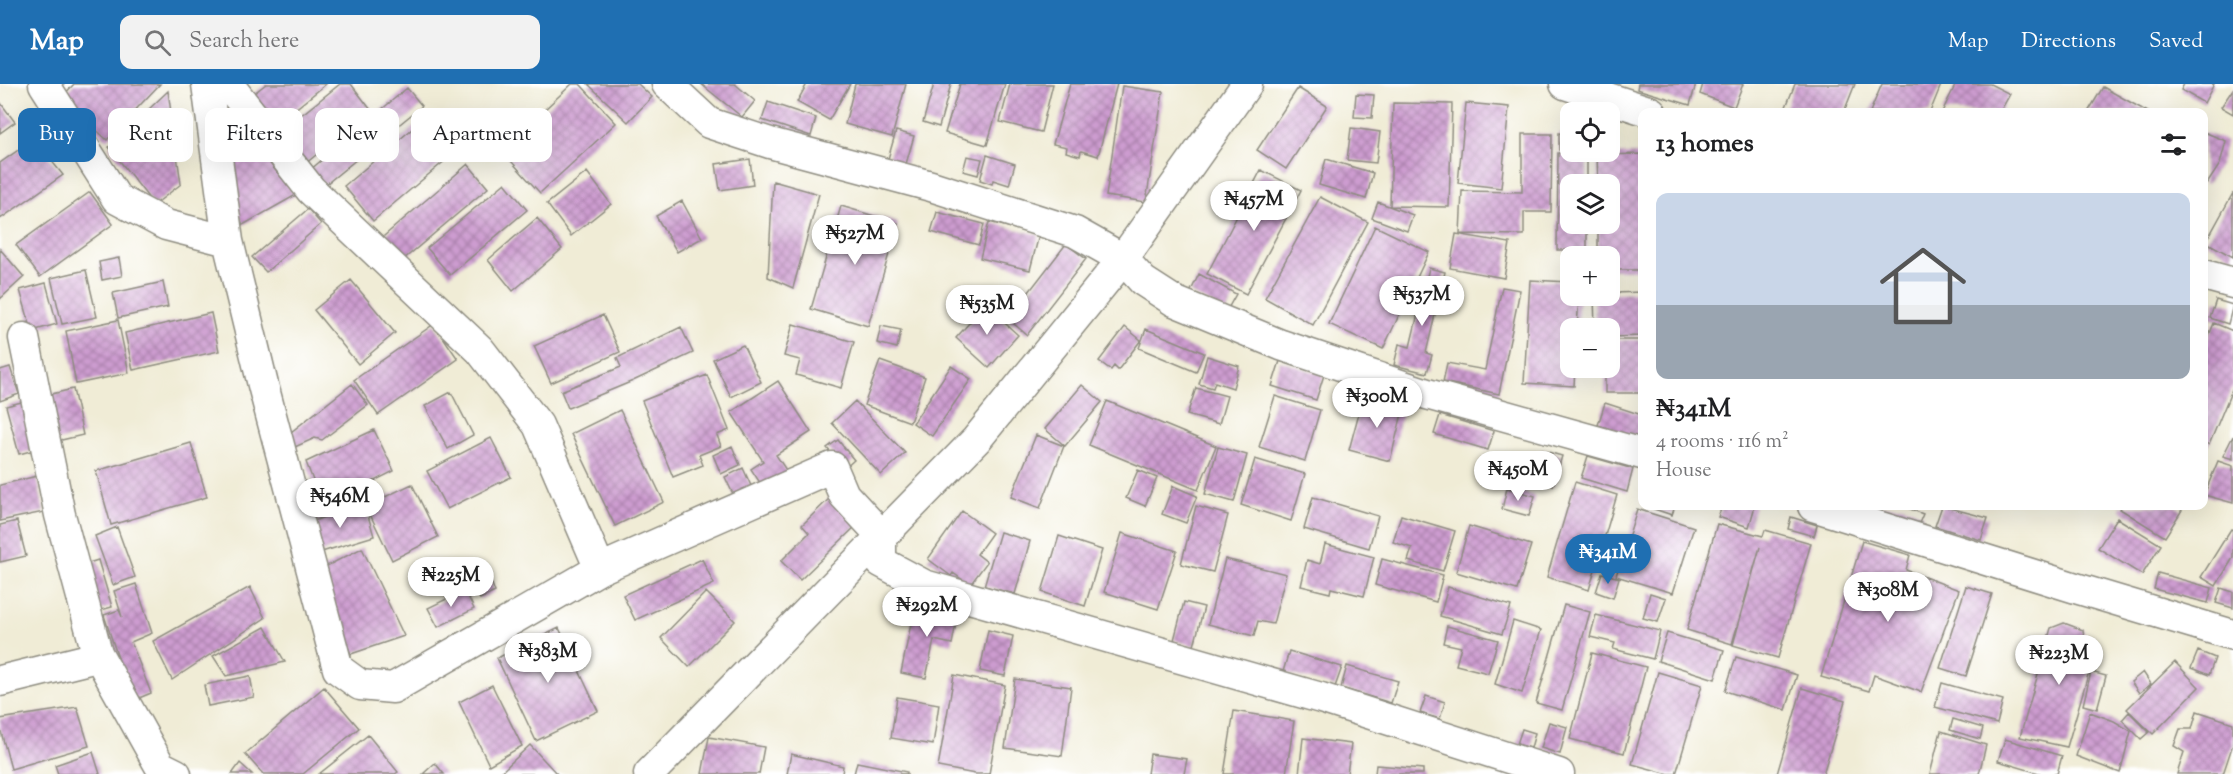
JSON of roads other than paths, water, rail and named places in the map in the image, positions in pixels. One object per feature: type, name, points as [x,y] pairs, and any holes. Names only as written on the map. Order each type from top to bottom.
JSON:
[{"type":"street","points":[[44,84],[117,199],[166,225],[228,241]]},
{"type":"street","points":[[207,84],[228,241],[263,386],[338,669],[360,685],[393,688],[600,569],[832,467],[844,495],[881,535],[880,562],[924,585],[1321,698],[1559,774]]},
{"type":"street","points":[[228,84],[311,190],[480,350],[509,387],[538,425],[600,569]]},
{"type":"street","points":[[667,84],[709,123],[771,143],[931,186],[1075,232],[1122,259],[1143,281],[1174,301],[1281,345],[1427,394],[1638,453]]},
{"type":"street","points":[[649,774],[976,440],[1122,259],[1247,84]]},
{"type":"street","points":[[1565,84],[1639,108]]},
{"type":"street","points":[[2208,275],[2233,283]]},
{"type":"street","points":[[24,338],[60,515],[97,653],[166,771]]},
{"type":"street","points":[[1826,510],[2079,590],[2233,635]]},
{"type":"street","points":[[0,681],[85,660],[97,653]]}]
